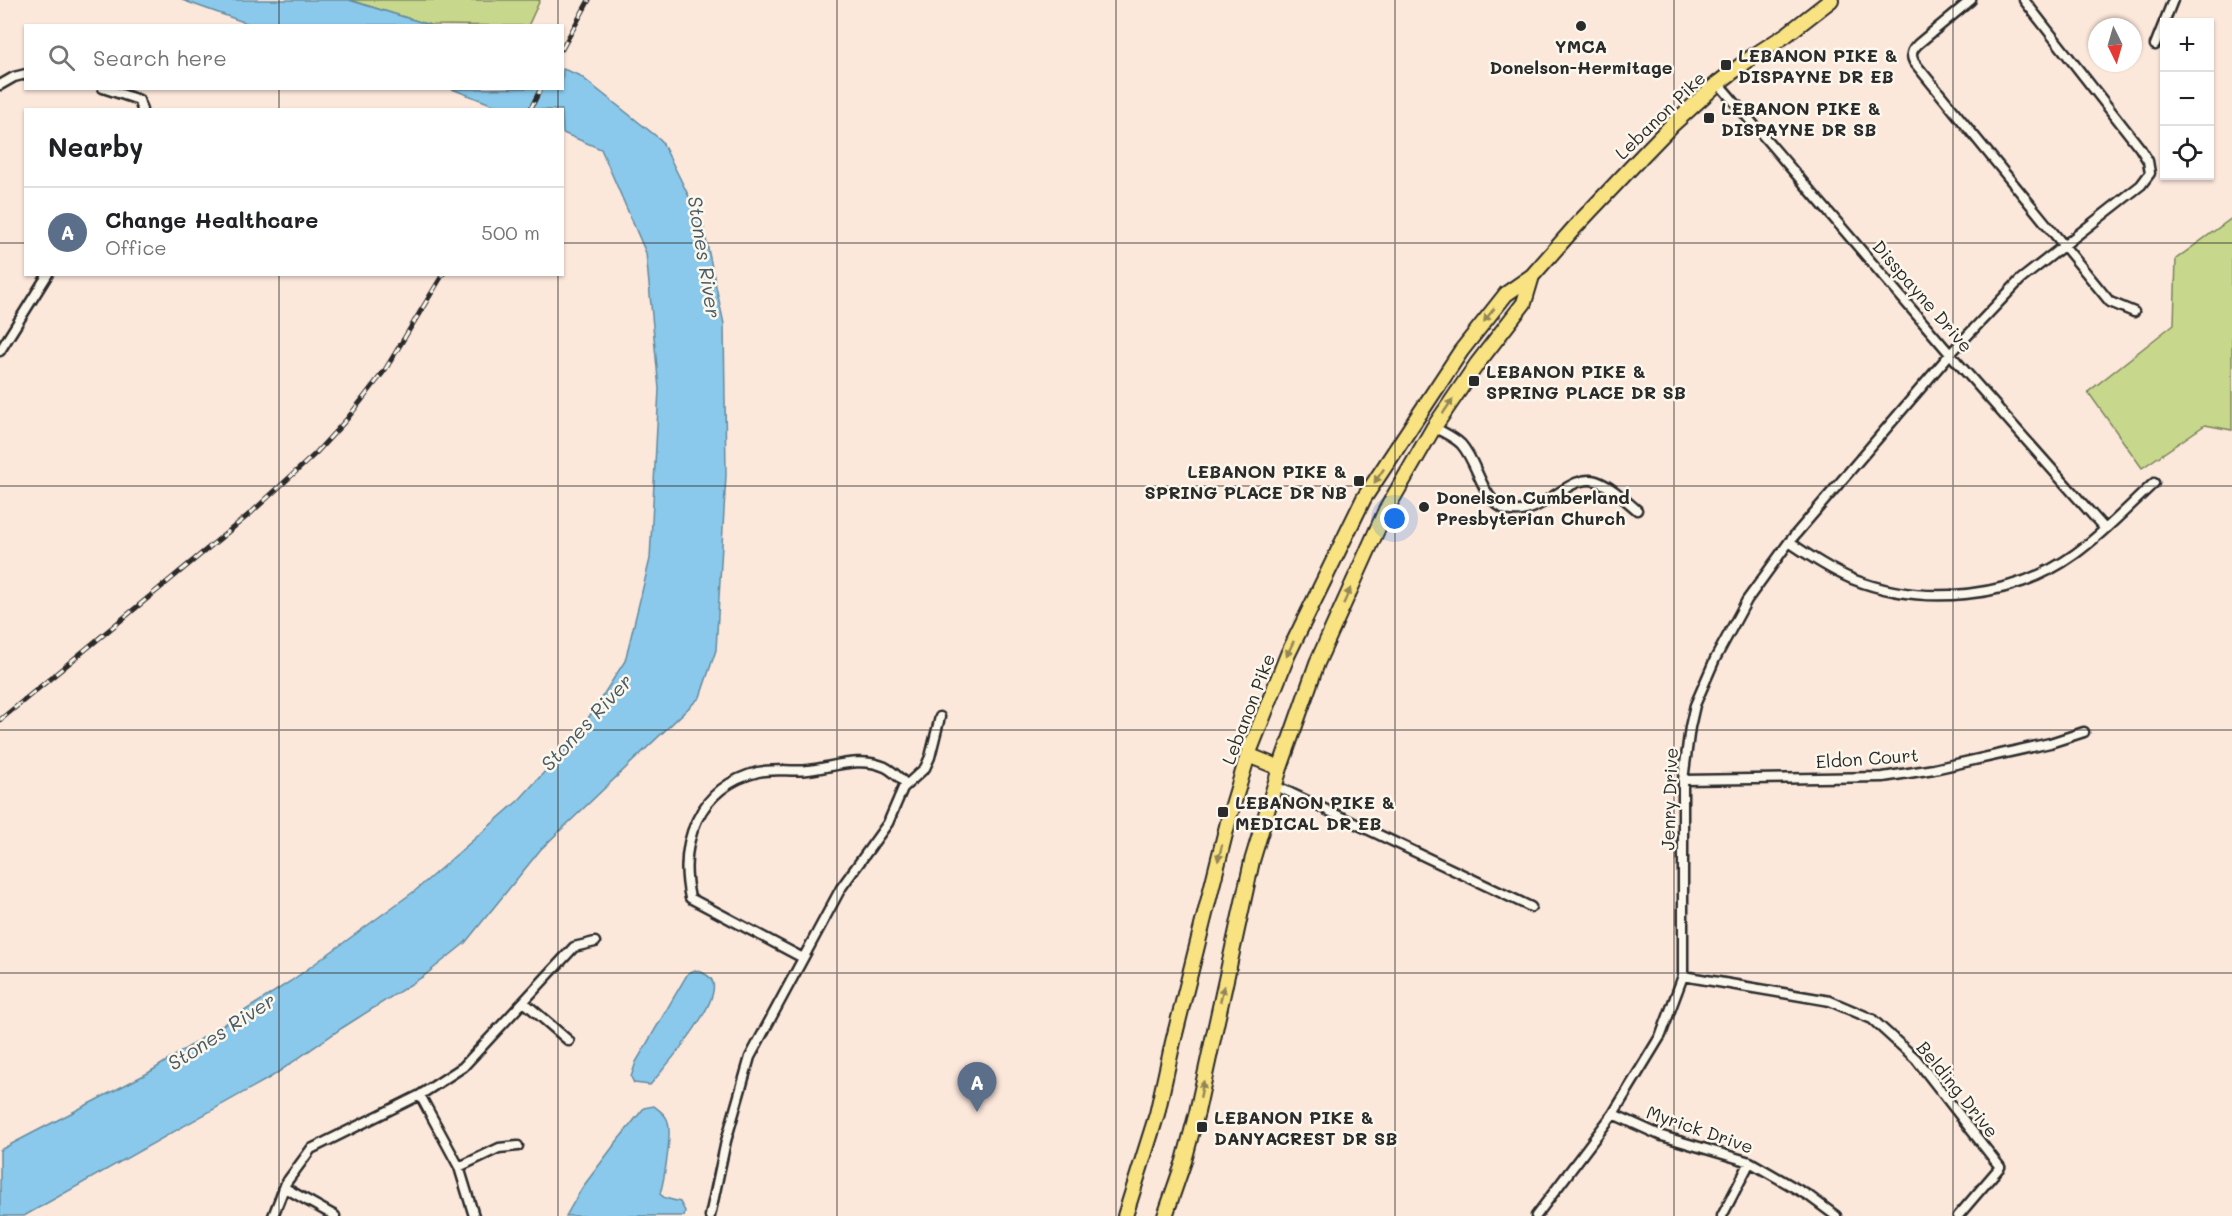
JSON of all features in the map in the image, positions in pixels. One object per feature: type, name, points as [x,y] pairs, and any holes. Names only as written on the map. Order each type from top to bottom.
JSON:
[{"type":"main road","name":"Lebanon Pike","points":[[1125,1216],[1157,1114],[1229,818],[1248,754],[1288,654],[1364,498],[1461,351],[1506,294],[1532,276],[1643,155],[1718,83],[1831,0]]},
{"type":"main road","name":"Lebanon Pike","points":[[1165,1216],[1185,1161],[1252,861],[1274,785],[1317,663],[1386,510],[1434,427],[1477,364],[1524,303],[1532,276]]},
{"type":"main road","points":[[1347,532],[1370,544]]},
{"type":"main road","points":[[1248,754],[1280,768]]},
{"type":"street","points":[[1971,0],[1918,44],[1911,56],[1914,62],[2110,302],[2134,312]]},
{"type":"street","name":"Jenry Drive","points":[[1536,1216],[1613,1114],[1661,1035],[1683,976],[1683,780],[1686,752],[1695,705],[1715,659],[1747,600],[1789,542],[1950,354],[2020,280],[2141,185],[2150,173],[2148,161],[2140,148],[2024,0]]},
{"type":"street","points":[[2155,45],[2173,0]]},
{"type":"street","points":[[0,85],[14,76],[24,74]]},
{"type":"street","name":"Disspayne Drive","points":[[1718,83],[1950,354],[2105,529]]},
{"type":"street","points":[[109,90],[139,100],[141,108]]},
{"type":"street","points":[[0,351],[47,276]]},
{"type":"street","points":[[1434,427],[1460,442],[1475,464],[1488,495],[1494,502],[1506,509],[1528,510],[1577,483],[1594,480],[1615,491],[1637,510]]},
{"type":"street","points":[[1789,542],[1827,567],[1880,588],[1938,595],[1976,592],[2023,581],[2075,554],[2154,483]]},
{"type":"street","points":[[710,1216],[726,1141],[750,1057],[841,888],[888,822],[906,784],[918,776],[930,757],[940,717]]},
{"type":"street","name":"Eldon Court","points":[[1683,780],[1883,777],[1946,767],[2050,743],[2084,732]]},
{"type":"street","points":[[803,958],[690,898],[686,857],[690,837],[702,810],[714,795],[727,785],[760,772],[798,771],[872,763],[886,768],[906,784]]},
{"type":"street","points":[[1274,785],[1531,907]]},
{"type":"street","points":[[273,1216],[285,1188],[311,1149],[420,1095],[463,1067],[574,948],[595,942]]},
{"type":"street","name":"Belding Drive","points":[[1683,976],[1830,1001],[1872,1019],[1916,1059],[2000,1167],[1958,1216]]},
{"type":"street","points":[[524,1002],[569,1041]]},
{"type":"street","points":[[420,1095],[459,1167],[474,1216]]},
{"type":"street","name":"Myrick Drive","points":[[1613,1114],[1662,1136],[1750,1162],[1809,1196],[1836,1216]]},
{"type":"street","points":[[459,1167],[499,1148],[518,1146]]},
{"type":"street","points":[[1722,1216],[1750,1162]]},
{"type":"street","points":[[285,1188],[335,1216]]},
{"type":"green space","points":[[349,0],[540,0],[529,24],[427,24]]},
{"type":"green space","points":[[2232,218],[2232,430],[2205,425],[2142,468],[2088,392],[2174,324],[2176,259]]},
{"type":"water","points":[[182,0],[349,0],[427,24],[249,24]]},
{"type":"water","name":"Stones River","points":[[564,69],[579,75],[661,140],[703,225],[724,324],[726,475],[716,650],[700,697],[541,849],[465,943],[424,976],[271,1077],[24,1216],[0,1216],[0,1150],[148,1073],[291,981],[416,890],[519,800],[576,737],[625,661],[650,559],[659,389],[646,253],[601,149],[564,133],[564,108],[501,108],[455,90],[564,90]]},
{"type":"water","points":[[695,970],[708,976],[713,983],[713,993],[700,1021],[650,1085],[634,1083],[631,1077],[636,1062],[688,973]]},
{"type":"water","points":[[654,1106],[665,1115],[669,1125],[667,1156],[660,1194],[665,1198],[680,1202],[685,1211],[684,1216],[566,1216],[582,1188],[618,1140],[644,1108]]},
{"type":"railway","points":[[564,45],[589,0]]},
{"type":"railway","points":[[531,108],[540,90]]},
{"type":"railway","points":[[0,720],[252,512],[315,454],[347,419],[385,370],[442,276]]},
{"type":"place","name":"YMCA Donelson-Hermitage","points":[[1581,26]]},
{"type":"place","name":"LEBANON PIKE & DISPAYNE DR EB","points":[[1726,65]]},
{"type":"place","name":"LEBANON PIKE & DISPAYNE DR SB","points":[[1709,118]]},
{"type":"place","name":"LEBANON PIKE & SPRING PLACE DR SB","points":[[1474,381]]},
{"type":"place","name":"LEBANON PIKE & SPRING PLACE DR NB","points":[[1359,481]]},
{"type":"place","name":"Donelson Cumberland Presbyterian Church","points":[[1424,507]]},
{"type":"place","name":"LEBANON PIKE & MEDICAL DR EB","points":[[1223,812]]},
{"type":"place","name":"Change Healthcare","points":[[977,1112]]},
{"type":"place","name":"LEBANON PIKE & DANYACREST DR SB","points":[[1202,1127]]}]
